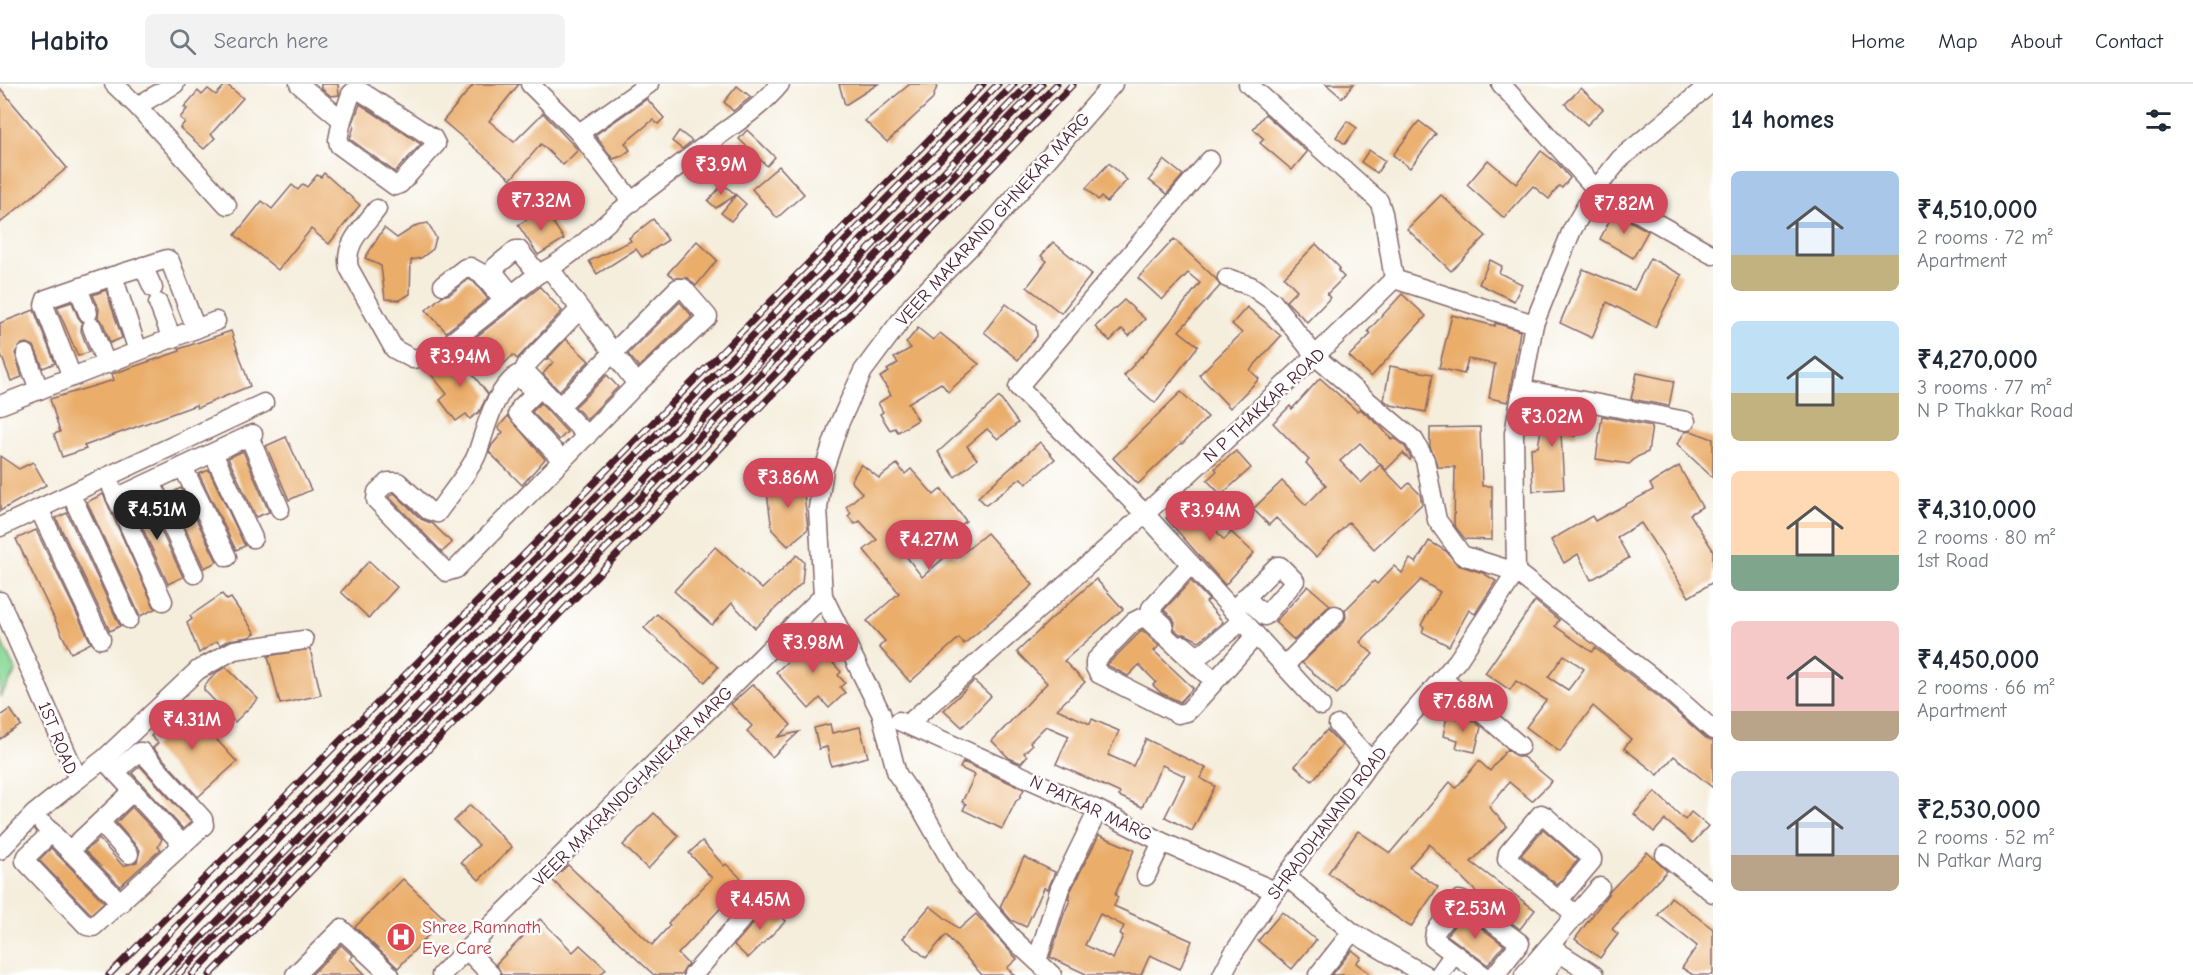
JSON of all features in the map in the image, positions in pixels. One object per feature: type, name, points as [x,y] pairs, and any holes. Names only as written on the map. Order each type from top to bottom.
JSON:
[{"type":"street","points":[[114,84],[227,205]]},
{"type":"street","points":[[137,106],[175,84]]},
{"type":"street","points":[[299,84],[342,120]]},
{"type":"street","points":[[530,84],[579,133],[632,202]]},
{"type":"street","points":[[579,133],[649,84]]},
{"type":"street","points":[[377,209],[351,243],[347,259],[349,268],[394,349],[412,359],[427,356],[444,348],[544,271],[576,250],[632,202],[753,112],[780,84]]},
{"type":"street","name":"VEER MAKARAND GHNEKAR MARG","points":[[823,597],[818,508],[824,469],[838,424],[863,371],[913,304],[978,238],[1113,84]]},
{"type":"street","points":[[1248,84],[1379,201],[1394,279],[1534,324]]},
{"type":"street","points":[[1501,84],[1596,189],[1713,255]]},
{"type":"street","points":[[1516,572],[1514,433],[1534,324],[1572,230],[1596,189],[1620,159],[1710,84]]},
{"type":"street","points":[[357,91],[433,138],[436,144],[395,186],[339,145],[342,120],[349,97],[357,91]]},
{"type":"street","points":[[1210,160],[1018,387],[1145,514],[1214,596],[1239,614],[1321,706]]},
{"type":"street","points":[[508,298],[493,271],[502,261],[519,250],[544,271],[580,309],[637,384]]},
{"type":"street","points":[[72,377],[44,306],[46,299],[163,259],[170,261],[196,329]]},
{"type":"street","points":[[143,266],[172,339]]},
{"type":"street","points":[[443,285],[465,268],[470,267],[481,273],[508,298]]},
{"type":"street","points":[[114,276],[138,351]]},
{"type":"street","points":[[1227,278],[1251,286],[1272,301],[1316,357],[1356,388],[1414,440],[1425,460],[1437,520],[1462,555],[1516,572],[1666,688],[1713,730]]},
{"type":"street","name":"N P THAKKAR ROAD","points":[[908,724],[1145,514],[1316,357],[1394,279]]},
{"type":"street","points":[[559,407],[613,351],[681,287],[707,314],[707,319],[637,384],[587,436],[456,569],[450,572],[443,570],[376,500],[377,492],[388,482],[398,482],[428,510],[437,513],[477,455],[493,407],[500,394],[517,375],[559,407],[587,436]]},
{"type":"street","points":[[78,288],[106,364]]},
{"type":"street","points":[[537,390],[526,374],[525,367],[580,309]]},
{"type":"street","points":[[1,400],[39,390],[216,321]]},
{"type":"street","points":[[26,354],[39,390]]},
{"type":"street","points":[[1522,389],[1686,421]]},
{"type":"street","points":[[537,390],[521,407],[519,415],[562,460]]},
{"type":"street","points":[[0,527],[76,505],[264,403]]},
{"type":"street","points":[[42,515],[111,488],[150,482],[251,435],[280,509]]},
{"type":"street","points":[[213,453],[253,538]]},
{"type":"street","points":[[183,467],[227,557]]},
{"type":"street","points":[[150,482],[194,574]]},
{"type":"street","points":[[111,488],[163,601]]},
{"type":"street","points":[[76,505],[129,619]]},
{"type":"street","points":[[42,515],[101,639]]},
{"type":"street","points":[[1188,567],[1153,605],[1150,612],[1195,655],[1203,653],[1239,614]]},
{"type":"street","name":"SHRADDHANAND ROAD","points":[[1222,975],[1233,954],[1281,884],[1371,761],[1458,660],[1516,572]]},
{"type":"street","points":[[823,597],[881,713],[897,774],[922,810],[960,877],[1012,938],[1052,975]]},
{"type":"street","name":"VEER MAKRANDGHANEKAR MARG","points":[[441,975],[823,597]]},
{"type":"street","name":"1ST ROAD","points":[[0,601],[78,779],[34,814],[0,850]]},
{"type":"street","points":[[1284,666],[1335,615]]},
{"type":"street","points":[[1218,678],[1212,678],[1204,672],[1147,619],[1141,618],[1133,622],[1095,662],[1099,674],[1178,714],[1191,708],[1218,678],[1256,635]]},
{"type":"street","points":[[110,765],[198,670],[234,650],[304,640]]},
{"type":"street","points":[[1442,678],[1520,746]]},
{"type":"street","points":[[881,713],[908,724]]},
{"type":"street","name":"N PATKAR MARG","points":[[908,724],[1098,810],[1162,842],[1281,884],[1352,932],[1425,975]]},
{"type":"street","points":[[1338,725],[1371,761]]},
{"type":"street","points":[[52,832],[25,860],[87,926],[93,927],[202,828],[204,822],[144,753],[139,752],[78,779]]},
{"type":"street","points":[[110,765],[183,845]]},
{"type":"street","points":[[69,850],[133,791]]},
{"type":"street","points":[[1037,961],[1060,888],[1098,810]]},
{"type":"street","points":[[34,814],[121,903]]},
{"type":"street","points":[[1558,901],[1592,861],[1592,858],[1541,814],[1507,856],[1558,901],[1576,915]]},
{"type":"street","points":[[100,822],[129,854]]},
{"type":"street","points":[[1146,876],[1162,842]]},
{"type":"street","points":[[1665,855],[1713,893]]},
{"type":"street","points":[[1524,975],[1548,958],[1576,915],[1600,887]]},
{"type":"street","points":[[693,975],[762,896]]},
{"type":"street","points":[[1483,975],[1436,941],[1434,935],[1456,903],[1461,900],[1520,943],[1548,958],[1594,975]]},
{"type":"street","points":[[295,975],[341,929],[390,975]]},
{"type":"street","points":[[1318,975],[1352,932]]},
{"type":"street","points":[[1495,975],[1520,943]]},
{"type":"street","points":[[467,950],[491,975]]},
{"type":"street","points":[[1439,975],[1455,954]]},
{"type":"green space","points":[[0,639],[16,672],[0,697]]},
{"type":"building","points":[[226,84],[243,98],[211,134],[215,138],[204,149],[180,128],[185,122],[180,118],[187,109],[184,107],[198,91],[202,95],[208,89],[216,95]]},
{"type":"building","points":[[321,84],[338,84],[339,95],[331,96],[321,88]]},
{"type":"building","points":[[474,84],[519,84],[489,121],[514,142],[543,113],[578,150],[563,165],[541,144],[511,179],[443,121]]},
{"type":"building","points":[[839,84],[878,84],[845,105]]},
{"type":"building","points":[[910,84],[938,84],[932,100],[887,142],[865,121]]},
{"type":"building","points":[[1326,84],[1354,84],[1342,98]]},
{"type":"building","points":[[737,86],[751,97],[733,111],[724,102]]},
{"type":"building","points":[[0,88],[67,168],[0,223]]},
{"type":"building","points":[[1581,88],[1603,109],[1587,125],[1565,104]]},
{"type":"building","points":[[647,99],[664,118],[658,124],[653,120],[625,143],[630,150],[613,159],[595,135]]},
{"type":"building","points":[[360,104],[421,144],[395,172],[350,139]]},
{"type":"building","points":[[1265,114],[1307,152],[1292,170],[1260,143],[1264,139],[1253,129]]},
{"type":"building","points":[[1347,121],[1357,128],[1345,144],[1336,137]]},
{"type":"building","points":[[1419,121],[1436,134],[1410,168],[1393,155]]},
{"type":"building","points":[[747,130],[775,157],[767,166],[739,139]]},
{"type":"building","points":[[679,131],[692,141],[682,149],[672,141]]},
{"type":"building","points":[[1369,150],[1385,161],[1377,173],[1361,162]]},
{"type":"building","points":[[1541,151],[1558,164],[1570,178],[1562,188],[1559,186],[1549,199],[1533,186],[1504,218],[1467,185],[1488,160],[1516,184]]},
{"type":"building","points":[[1164,160],[1183,175],[1167,194],[1149,180]]},
{"type":"building","points":[[1109,163],[1127,180],[1107,202],[1101,197],[1098,200],[1086,188]]},
{"type":"building","points":[[779,166],[804,194],[777,218],[752,189]]},
{"type":"building","points":[[324,173],[360,205],[329,244],[311,229],[278,270],[235,235],[262,201],[272,209],[292,185],[298,190],[303,184],[307,187],[317,175],[321,177]]},
{"type":"building","points":[[723,184],[736,195],[716,208],[708,201]]},
{"type":"building","points":[[736,195],[746,204],[731,221],[721,213]]},
{"type":"building","points":[[1441,195],[1486,236],[1451,271],[1407,229]]},
{"type":"building","points":[[544,209],[564,239],[538,255],[518,225]]},
{"type":"building","points":[[1614,212],[1648,231],[1633,258],[1600,239]]},
{"type":"building","points":[[653,219],[668,240],[642,257],[636,249],[597,274],[589,261],[631,241],[629,238]]},
{"type":"building","points":[[428,223],[436,238],[433,249],[421,258],[411,260],[410,294],[400,300],[385,299],[381,266],[365,258],[384,228],[397,238],[417,225]]},
{"type":"building","points":[[1174,239],[1216,279],[1220,286],[1179,331],[1198,346],[1155,403],[1124,376],[1142,357],[1200,283],[1188,273],[1162,300],[1138,278]]},
{"type":"building","points":[[697,241],[717,260],[696,286],[688,278],[675,278],[668,273]]},
{"type":"building","points":[[1053,242],[1092,274],[1061,313],[1027,287],[1047,261],[1041,256]]},
{"type":"building","points":[[1316,244],[1340,268],[1338,271],[1344,277],[1327,294],[1330,298],[1307,322],[1286,301],[1297,290],[1284,277]]},
{"type":"building","points":[[1650,258],[1682,275],[1655,327],[1607,302],[1592,338],[1560,323],[1583,269],[1634,290]]},
{"type":"building","points":[[1490,260],[1502,266],[1499,273],[1522,284],[1514,301],[1479,284]]},
{"type":"building","points":[[469,279],[488,299],[446,332],[426,310],[442,296],[450,294]]},
{"type":"building","points":[[540,287],[562,311],[517,359],[513,355],[502,366],[476,337]]},
{"type":"building","points":[[106,290],[122,338],[110,343],[103,323],[98,318],[99,309],[93,295]]},
{"type":"building","points":[[1402,294],[1426,316],[1371,377],[1349,356],[1371,334],[1368,331]]},
{"type":"building","points":[[1124,300],[1145,319],[1129,336],[1122,329],[1110,341],[1095,327]]},
{"type":"building","points":[[72,302],[82,322],[81,331],[89,352],[78,356],[57,307]]},
{"type":"building","points":[[680,302],[692,316],[639,367],[628,354]]},
{"type":"building","points":[[1006,304],[1036,326],[1037,336],[1018,360],[984,332]]},
{"type":"building","points":[[1247,307],[1281,336],[1250,370],[1259,379],[1230,408],[1199,375],[1242,333],[1232,324]]},
{"type":"building","points":[[34,310],[55,363],[43,368],[34,346],[27,343],[22,344],[15,353],[22,377],[11,381],[0,352],[0,323]]},
{"type":"building","points":[[1452,315],[1495,326],[1495,323],[1520,331],[1508,402],[1489,398],[1495,364],[1468,359],[1464,374],[1439,368]]},
{"type":"building","points":[[918,328],[933,340],[940,333],[979,364],[948,392],[941,383],[908,403],[918,420],[898,432],[895,428],[890,430],[880,414],[883,412],[878,403],[891,395],[880,377],[898,363],[894,358],[911,348],[906,343]]},
{"type":"building","points":[[231,331],[250,386],[197,408],[196,405],[84,446],[86,449],[62,457],[54,434],[60,432],[50,399],[114,380],[112,374]]},
{"type":"building","points":[[566,339],[589,361],[559,391],[543,374],[553,362],[549,358],[545,361]]},
{"type":"building","points":[[456,353],[488,394],[479,412],[470,419],[466,414],[456,421],[440,400],[447,394],[430,373]]},
{"type":"building","points":[[1390,366],[1433,374],[1426,412],[1391,405],[1384,400]]},
{"type":"building","points":[[1637,373],[1674,381],[1669,406],[1631,399]]},
{"type":"building","points":[[607,375],[618,387],[587,419],[575,407]]},
{"type":"building","points":[[1320,378],[1357,411],[1360,409],[1380,426],[1392,440],[1394,438],[1405,447],[1411,458],[1410,460],[1403,453],[1386,470],[1360,443],[1340,461],[1361,483],[1380,465],[1403,489],[1409,483],[1420,494],[1422,504],[1374,549],[1349,522],[1316,557],[1276,518],[1269,525],[1253,509],[1282,481],[1306,505],[1326,485],[1306,463],[1309,460],[1273,423],[1290,406],[1292,409]]},
{"type":"building","points":[[1181,392],[1208,417],[1138,484],[1113,458]]},
{"type":"building","points":[[999,397],[1018,423],[998,439],[987,429],[967,446],[977,459],[955,477],[938,452]]},
{"type":"building","points":[[540,403],[567,432],[559,440],[532,412]]},
{"type":"building","points":[[1545,405],[1579,412],[1576,436],[1561,433],[1564,489],[1533,491],[1531,448],[1538,447]]},
{"type":"building","points":[[508,416],[545,459],[522,485],[489,452],[503,432],[498,428]]},
{"type":"building","points":[[1602,416],[1652,426],[1648,452],[1629,464],[1596,459]]},
{"type":"building","points":[[1480,427],[1482,486],[1492,486],[1492,540],[1465,539],[1454,525],[1455,467],[1438,467],[1430,446],[1430,428]]},
{"type":"building","points":[[1691,431],[1713,439],[1713,478],[1677,444],[1685,432]]},
{"type":"building","points":[[286,437],[311,490],[289,500],[266,446]]},
{"type":"building","points":[[1040,442],[1055,459],[1026,484],[1021,478],[986,505],[978,497]]},
{"type":"building","points":[[243,451],[269,512],[256,517],[228,458]]},
{"type":"building","points":[[1236,451],[1251,468],[1221,495],[1207,480],[1217,471],[1215,468]]},
{"type":"building","points":[[0,456],[19,469],[33,462],[46,485],[0,511]]},
{"type":"building","points":[[861,464],[879,478],[897,464],[905,474],[911,469],[934,495],[941,489],[966,521],[941,541],[935,534],[906,556],[922,577],[951,552],[957,558],[987,533],[1033,585],[964,644],[959,638],[910,682],[879,647],[885,641],[867,621],[899,593],[864,550],[877,540],[860,521],[855,524],[848,516],[851,513],[846,507],[862,493],[851,481]]},
{"type":"building","points":[[1679,466],[1702,507],[1690,514],[1713,550],[1713,582],[1689,597],[1641,523],[1617,537],[1629,558],[1591,580],[1578,554],[1564,563],[1551,540],[1592,516],[1595,521],[1653,490],[1650,484]]},
{"type":"building","points":[[209,470],[245,546],[236,550],[199,474]]},
{"type":"building","points":[[802,476],[808,529],[788,546],[772,530],[767,493],[782,479]]},
{"type":"building","points":[[181,488],[217,562],[204,568],[169,494]]},
{"type":"building","points":[[394,493],[421,519],[433,524],[452,543],[442,552],[389,497]]},
{"type":"building","points":[[103,494],[155,609],[140,616],[87,502]]},
{"type":"building","points":[[145,497],[183,577],[168,584],[131,503]]},
{"type":"building","points":[[1189,499],[1224,540],[1231,532],[1254,553],[1225,585],[1166,518]]},
{"type":"building","points":[[67,513],[120,626],[110,631],[56,518]]},
{"type":"building","points":[[36,530],[91,643],[71,653],[16,539]]},
{"type":"building","points":[[1429,541],[1446,551],[1458,565],[1483,573],[1496,581],[1475,614],[1469,610],[1449,646],[1422,632],[1424,627],[1421,625],[1440,592],[1421,580],[1360,642],[1373,654],[1337,694],[1302,663],[1343,623],[1346,617],[1345,610],[1374,581],[1377,584],[1394,566],[1402,573],[1410,559],[1416,563]]},
{"type":"building","points":[[715,547],[762,589],[797,555],[804,562],[802,583],[755,628],[732,603],[712,625],[674,591]]},
{"type":"building","points":[[369,561],[397,587],[369,618],[341,592]]},
{"type":"building","points":[[1096,579],[1123,609],[1064,661],[1085,682],[1057,709],[1090,724],[1092,719],[1119,731],[1108,755],[1133,766],[1146,739],[1206,768],[1200,778],[1215,786],[1192,831],[1165,817],[1185,776],[1162,765],[1142,807],[1119,796],[1120,793],[1056,764],[1069,736],[1046,726],[1030,742],[1032,745],[1024,753],[1027,756],[1021,763],[1009,758],[992,741],[1047,683],[1017,652]]},
{"type":"building","points":[[1191,581],[1209,600],[1206,602],[1223,622],[1199,641],[1180,634],[1174,629],[1175,622],[1164,610]]},
{"type":"building","points":[[1308,586],[1330,605],[1294,640],[1275,622]]},
{"type":"building","points":[[222,594],[227,600],[231,598],[255,633],[249,637],[229,640],[220,645],[217,641],[199,653],[187,623],[192,619],[190,616]]},
{"type":"building","points":[[1535,601],[1559,620],[1555,626],[1592,652],[1595,648],[1659,697],[1706,738],[1713,741],[1713,788],[1674,756],[1658,775],[1624,748],[1631,739],[1593,706],[1560,752],[1526,727],[1546,700],[1516,681],[1510,690],[1485,673]],"holes":[[[1564,655],[1584,669],[1568,690],[1548,677]]]},
{"type":"building","points":[[657,614],[718,667],[705,682],[644,628]]},
{"type":"building","points":[[1142,630],[1159,646],[1154,651],[1193,688],[1180,702],[1161,693],[1153,685],[1156,682],[1139,665],[1128,676],[1107,665]]},
{"type":"building","points":[[817,634],[832,650],[826,655],[841,672],[838,675],[845,683],[840,687],[845,693],[829,708],[820,698],[809,709],[776,672]]},
{"type":"building","points":[[310,649],[321,695],[280,704],[268,656]]},
{"type":"building","points":[[226,667],[258,699],[235,722],[204,690],[204,686],[217,672]]},
{"type":"building","points":[[974,681],[991,696],[962,727],[944,710]]},
{"type":"building","points":[[753,684],[791,725],[778,737],[799,732],[772,757],[747,731],[752,726],[731,704]]},
{"type":"building","points":[[185,705],[237,762],[198,797],[153,748],[158,743],[151,736]]},
{"type":"building","points":[[10,709],[21,725],[0,739],[0,716]]},
{"type":"building","points":[[1447,716],[1475,722],[1481,727],[1475,752],[1456,748],[1458,740],[1443,736]]},
{"type":"building","points":[[830,724],[832,733],[860,727],[868,757],[831,766],[827,747],[819,749],[814,728]]},
{"type":"building","points":[[1327,730],[1342,746],[1312,781],[1295,766]]},
{"type":"building","points":[[1507,749],[1517,757],[1523,757],[1552,781],[1532,801],[1509,782],[1489,807],[1507,826],[1471,862],[1535,910],[1520,929],[1493,909],[1429,844],[1409,867],[1438,887],[1411,927],[1328,873],[1358,831],[1390,853],[1450,782],[1456,788],[1479,761],[1490,771]]},
{"type":"building","points":[[963,762],[1024,789],[1002,829],[963,810],[966,804],[962,802],[975,775],[960,768]]},
{"type":"building","points":[[140,766],[191,822],[183,829],[132,773]]},
{"type":"building","points":[[1655,792],[1685,820],[1691,812],[1708,826],[1693,843],[1665,820],[1654,832],[1634,814]]},
{"type":"building","points":[[470,805],[512,847],[479,880],[461,862],[479,845],[454,821]]},
{"type":"building","points":[[132,807],[162,839],[158,847],[161,849],[120,886],[85,851],[99,839],[123,866],[137,862],[140,850],[116,823]]},
{"type":"building","points":[[654,813],[679,836],[648,869],[623,845]]},
{"type":"building","points":[[1543,829],[1578,860],[1557,885],[1521,855]]},
{"type":"building","points":[[1099,835],[1134,850],[1115,895],[1118,897],[1114,906],[1192,941],[1180,969],[1150,955],[1141,975],[1088,975],[1050,957],[1070,900],[1068,899]],"holes":[[[1100,914],[1124,926],[1120,935],[1123,936],[1113,959],[1085,945]]]},
{"type":"building","points":[[702,841],[724,866],[726,864],[745,882],[678,954],[688,964],[681,975],[654,975],[552,880],[568,865],[652,945],[670,925],[668,923],[712,878],[689,853]]},
{"type":"building","points":[[51,848],[104,902],[91,914],[39,860]]},
{"type":"building","points":[[1647,852],[1667,871],[1612,929],[1618,934],[1600,958],[1575,939],[1611,890]]},
{"type":"building","points":[[1024,857],[1055,872],[1048,889],[1044,888],[1026,927],[1011,920],[1000,907]]},
{"type":"building","points":[[403,879],[444,918],[398,968],[355,927]]},
{"type":"building","points":[[1671,897],[1713,929],[1713,975],[1693,975],[1682,968],[1697,946],[1658,915]]},
{"type":"building","points":[[770,904],[786,921],[748,958],[734,945]]},
{"type":"building","points":[[930,906],[959,929],[976,914],[1017,959],[1007,968],[1014,975],[982,975],[946,935],[926,958],[903,938]]},
{"type":"building","points":[[1282,912],[1316,940],[1292,969],[1258,941]]},
{"type":"building","points":[[1462,914],[1504,945],[1488,965],[1447,935]]},
{"type":"building","points":[[540,919],[573,952],[580,945],[606,969],[600,975],[502,975],[496,964]]},
{"type":"building","points":[[341,945],[353,956],[350,959],[366,975],[311,975]]},
{"type":"building","points":[[1352,950],[1361,957],[1356,963],[1372,975],[1332,975]]},
{"type":"railway","points":[[109,975],[555,523],[983,84]]},
{"type":"railway","points":[[129,975],[998,84]]},
{"type":"railway","points":[[148,975],[571,536],[1014,84]]},
{"type":"railway","points":[[165,975],[1029,84]]},
{"type":"railway","points":[[178,975],[1042,84]]},
{"type":"railway","points":[[192,975],[1057,84]]},
{"type":"railway","points":[[210,975],[1073,84]]},
{"type":"place","name":"Shree Ramnath Eye Care","points":[[401,937]]}]
